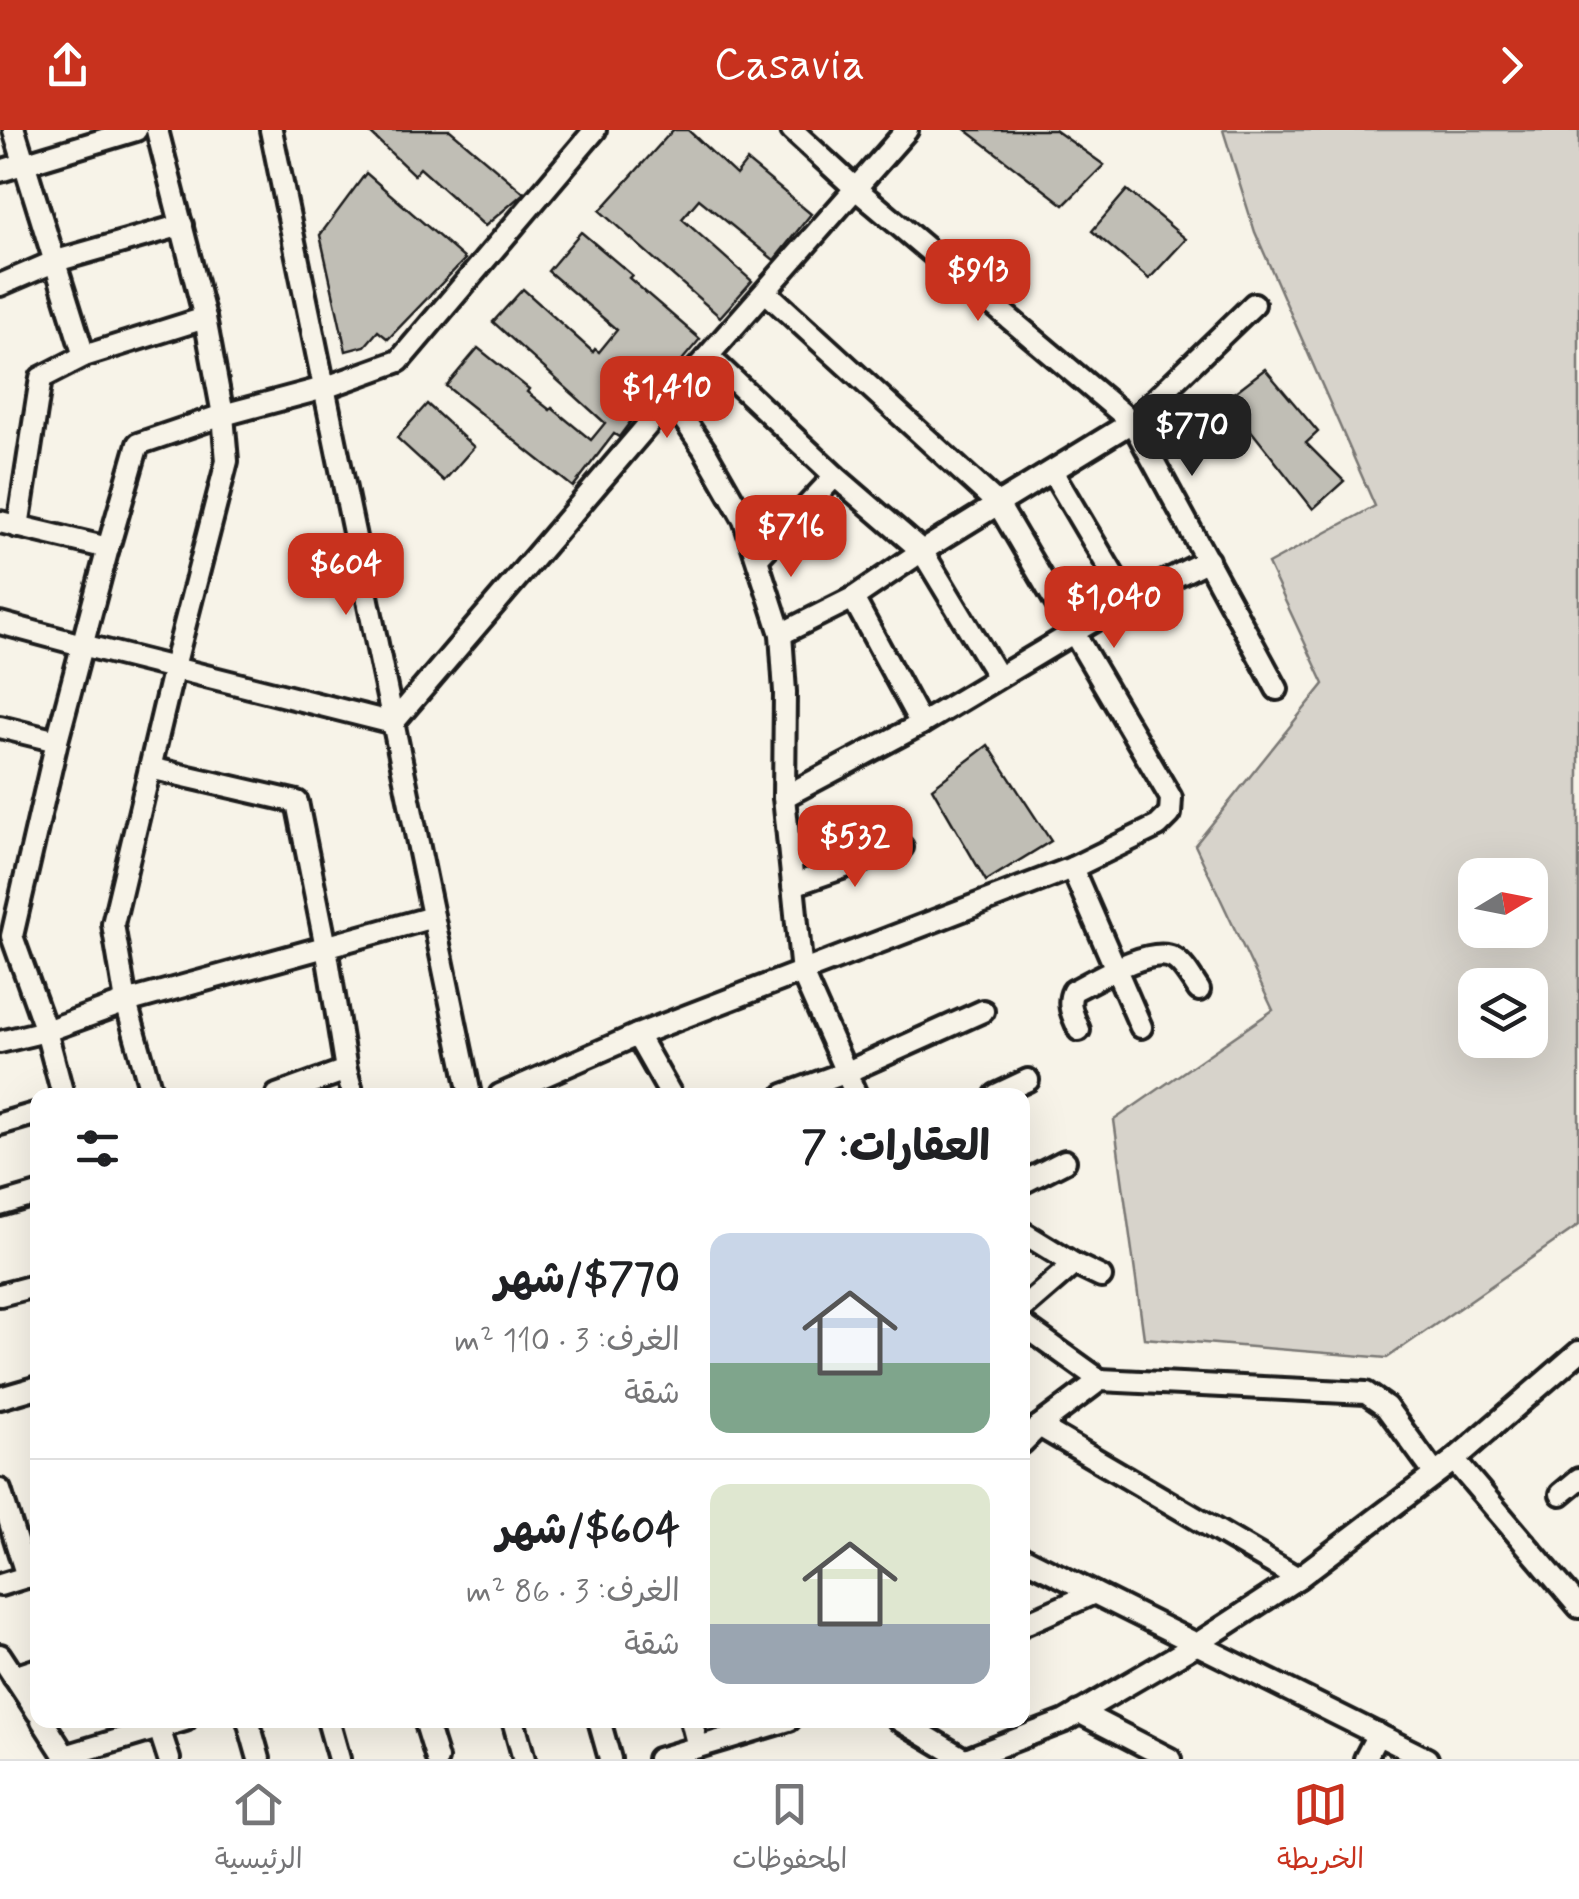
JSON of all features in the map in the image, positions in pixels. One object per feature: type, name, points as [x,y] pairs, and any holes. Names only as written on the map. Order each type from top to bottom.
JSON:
[{"type":"street","points":[[14,130],[84,356]]},
{"type":"street","points":[[0,171],[136,130]]},
{"type":"street","points":[[150,1088],[126,1002],[113,924],[227,461],[224,415],[205,318],[156,130]]},
{"type":"street","points":[[271,130],[469,1088]]},
{"type":"street","points":[[62,1088],[46,1031],[6,937],[138,444],[324,388],[399,361],[595,130]]},
{"type":"street","points":[[792,130],[1132,422],[1277,688]]},
{"type":"street","points":[[392,723],[907,130]]},
{"type":"street","points":[[0,286],[56,262],[182,225]]},
{"type":"street","points":[[516,1088],[637,1035],[1072,868],[1158,826],[1170,814],[1171,798],[998,504],[766,292]]},
{"type":"street","points":[[782,634],[853,598],[1132,422],[1254,304]]},
{"type":"street","points":[[108,548],[9,525],[41,378],[84,356],[205,318]]},
{"type":"street","points":[[708,357],[922,551],[998,677]]},
{"type":"street","points":[[670,400],[744,519],[782,634],[784,797],[802,973],[853,1088]]},
{"type":"street","points":[[1053,472],[1128,600]]},
{"type":"street","points":[[758,558],[836,476]]},
{"type":"street","points":[[784,797],[921,724],[1128,600],[1208,560]]},
{"type":"street","points":[[853,598],[921,724]]},
{"type":"street","points":[[0,623],[392,723]]},
{"type":"street","points":[[0,728],[57,741]]},
{"type":"street","points":[[150,768],[297,802],[352,1088]]},
{"type":"street","points":[[793,885],[902,848]]},
{"type":"street","points":[[1072,868],[1141,1027]]},
{"type":"street","points":[[0,1042],[46,1031],[126,1002],[432,917]]},
{"type":"street","points":[[1079,1030],[1070,997],[1116,968],[1160,954],[1177,960],[1199,990]]},
{"type":"street","points":[[803,1088],[984,1011]]},
{"type":"street","points":[[637,1035],[667,1088]]},
{"type":"street","points":[[296,1088],[346,1070]]},
{"type":"street","points":[[1011,1088],[1028,1080]]},
{"type":"street","points":[[0,1124],[30,1116]]},
{"type":"street","points":[[1030,1179],[1065,1161]]},
{"type":"street","points":[[0,1205],[30,1196]]},
{"type":"street","points":[[1030,1237],[1101,1277]]},
{"type":"street","points":[[1030,1302],[1074,1264]]},
{"type":"street","points":[[0,1296],[30,1287]]},
{"type":"street","points":[[1030,1330],[1100,1380],[1366,1393],[1386,1407],[1435,1474]]},
{"type":"street","points":[[913,1728],[965,1759],[1065,1722],[1197,1644],[1298,1578],[1454,1460],[1579,1352]]},
{"type":"street","points":[[1030,1436],[1100,1380]]},
{"type":"street","points":[[0,1398],[30,1390]]},
{"type":"street","points":[[1039,1426],[1298,1578]]},
{"type":"street","points":[[1454,1460],[1579,1607]]},
{"type":"street","points":[[1561,1494],[1579,1479]]},
{"type":"street","points":[[0,1490],[30,1571]]},
{"type":"street","points":[[1030,1561],[1427,1759]]},
{"type":"street","points":[[0,1585],[30,1577]]},
{"type":"street","points":[[1030,1621],[1094,1593]]},
{"type":"street","points":[[0,1655],[30,1701]]},
{"type":"street","points":[[14,1676],[30,1671]]},
{"type":"street","points":[[1079,1712],[1170,1759]]},
{"type":"street","points":[[47,1728],[65,1756],[159,1728],[168,1759]]},
{"type":"street","points":[[250,1728],[259,1759]]},
{"type":"street","points":[[330,1728],[340,1759]]},
{"type":"street","points":[[427,1728],[436,1759]]},
{"type":"street","points":[[515,1728],[524,1759]]},
{"type":"street","points":[[602,1728],[610,1759]]},
{"type":"street","points":[[692,1728],[698,1747]]},
{"type":"street","points":[[658,1759],[757,1728]]},
{"type":"street","points":[[1365,1759],[1378,1734]]},
{"type":"shaded area","points":[[1223,130],[1579,130],[1579,1225],[1387,1358],[1144,1338],[1114,1120],[1273,1010],[1195,845],[1324,684],[1268,564],[1375,506],[1255,232]]},
{"type":"building","points":[[367,130],[450,130],[524,193],[485,226],[420,168],[414,175]]},
{"type":"building","points":[[673,130],[688,130],[736,175],[747,161],[811,214],[774,260],[699,199],[682,219],[752,281],[720,317],[600,211]]},
{"type":"building","points":[[966,130],[1055,130],[1104,165],[1064,205]]},
{"type":"building","points":[[366,173],[465,259],[388,339],[378,331],[365,346],[346,351],[320,235]]},
{"type":"building","points":[[1127,190],[1186,239],[1149,279],[1092,231]]},
{"type":"building","points":[[581,232],[700,339],[664,377],[619,437],[614,434],[573,487],[446,386],[478,348],[529,389],[527,392],[591,440],[605,423],[493,322],[523,289],[593,352],[599,352],[617,330],[548,271]]},
{"type":"building","points":[[1265,369],[1318,432],[1306,443],[1344,481],[1313,509],[1226,399]]},
{"type":"building","points":[[427,404],[474,447],[444,481],[397,438]]},
{"type":"building","points":[[988,745],[1051,841],[986,881],[932,788]]}]
